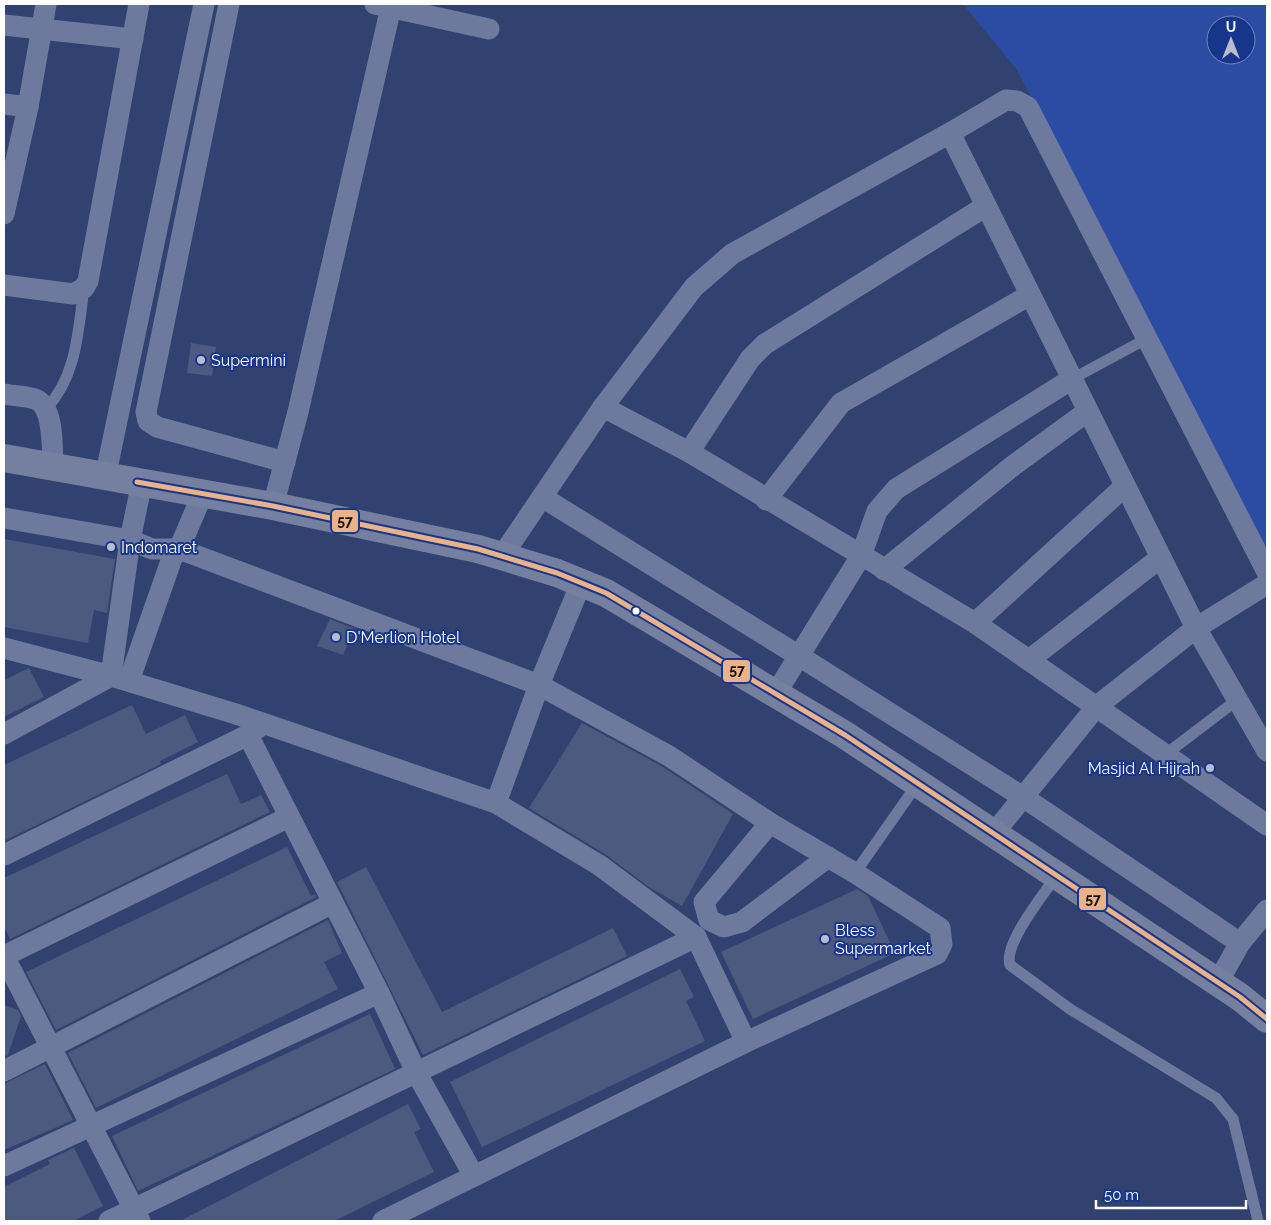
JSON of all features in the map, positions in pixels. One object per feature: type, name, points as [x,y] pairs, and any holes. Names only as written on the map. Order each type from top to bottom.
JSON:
[{"type":"main road","points":[[4,458],[104,478],[142,482],[273,506],[478,549],[557,572],[606,594],[845,734],[1218,982],[1267,1019]]},
{"type":"street","points":[[4,214],[6,193],[28,107],[46,4]]},
{"type":"street","points":[[4,285],[73,294],[84,288],[90,271],[139,4]]},
{"type":"street","points":[[190,130],[204,4]]},
{"type":"street","points":[[104,478],[154,302],[190,130],[228,4]]},
{"type":"street","points":[[273,506],[285,462],[383,6],[490,29]]},
{"type":"street","points":[[4,25],[133,39]]},
{"type":"street","points":[[502,556],[603,406],[694,287],[732,254],[1006,100],[1017,101],[1028,107],[1267,572]]},
{"type":"street","points":[[4,104],[28,107]]},
{"type":"street","points":[[950,133],[1160,558],[1196,628],[1267,751]]},
{"type":"street","points":[[689,452],[750,359],[765,344],[986,206]]},
{"type":"street","points":[[766,500],[841,403],[1030,295]]},
{"type":"street","points":[[154,302],[146,412],[148,421],[157,427],[285,462]]},
{"type":"street","points":[[776,693],[861,556],[877,512],[896,489],[1072,379]]},
{"type":"street","points":[[4,394],[37,399],[46,408],[50,421],[54,469]]},
{"type":"street","points":[[603,406],[689,452],[766,500],[975,623],[1267,826]]},
{"type":"street","points":[[884,570],[1014,465],[1088,411]]},
{"type":"street","points":[[120,678],[130,540],[142,482]]},
{"type":"street","points":[[975,623],[1125,486]]},
{"type":"street","points":[[4,734],[120,678],[172,558],[179,549],[203,493]]},
{"type":"street","points":[[542,497],[1023,797],[1240,943]]},
{"type":"street","points":[[4,518],[130,540],[152,549],[179,549],[539,685],[669,756],[770,823],[855,873],[940,928],[943,935],[942,944],[937,954],[746,1042],[383,1221]]},
{"type":"street","points":[[1029,660],[1160,558]]},
{"type":"street","points":[[496,803],[539,685],[581,583]]},
{"type":"street","points":[[994,833],[1097,706],[1196,628],[1267,584]]},
{"type":"street","points":[[4,648],[120,678],[236,714],[255,730],[496,803],[599,865],[696,937],[746,1042]]},
{"type":"street","points":[[255,730],[289,817],[379,993],[416,1072],[474,1176]]},
{"type":"street","points":[[4,855],[255,730]]},
{"type":"street","points":[[137,1215],[4,956],[289,817]]},
{"type":"street","points":[[770,823],[704,902],[709,920],[724,927],[742,922],[828,857]]},
{"type":"street","points":[[4,1071],[333,903]]},
{"type":"street","points":[[1218,982],[1240,943],[1267,910]]},
{"type":"street","points":[[109,1221],[137,1215],[416,1072],[696,937]]},
{"type":"street","points":[[4,1166],[379,993]]},
{"type":"lane","points":[[46,408],[59,395],[76,354],[84,288]]},
{"type":"lane","points":[[1072,379],[1148,338]]},
{"type":"lane","points":[[1166,754],[1237,700]]},
{"type":"lane","points":[[855,873],[918,783]]},
{"type":"lane","points":[[1057,875],[1009,952],[1010,965],[1070,1009],[1216,1098],[1226,1108],[1233,1119],[1258,1221]]},
{"type":"shaded area","points":[[963,4],[1267,4],[1267,549],[1017,70]]},
{"type":"building","name":"Supermini","points":[[191,343],[216,347],[212,376],[187,373]]},
{"type":"building","points":[[4,539],[115,559],[107,613],[94,610],[88,643],[4,627]]},
{"type":"building","name":"D'Merlion Hotel","points":[[330,619],[355,629],[343,655],[317,646]]},
{"type":"building","points":[[29,668],[44,697],[4,717],[4,680]]},
{"type":"building","points":[[132,705],[146,734],[185,715],[198,742],[160,761],[161,764],[4,841],[4,765]]},
{"type":"building","points":[[582,723],[663,767],[733,814],[682,906],[649,887],[605,854],[529,808]]},
{"type":"building","points":[[227,774],[241,804],[261,795],[270,812],[10,939],[4,926],[4,878]]},
{"type":"building","points":[[287,847],[311,896],[315,894],[316,897],[56,1030],[26,972]]},
{"type":"building","points":[[366,867],[442,1012],[613,928],[627,956],[423,1055],[337,882]]},
{"type":"building","points":[[857,889],[868,896],[895,953],[753,1019],[721,952]]},
{"type":"building","points":[[328,920],[342,953],[324,962],[338,989],[96,1108],[68,1053]]},
{"type":"building","points":[[680,969],[694,997],[686,1001],[705,1041],[482,1147],[450,1082]]},
{"type":"building","points":[[4,1005],[18,1010],[21,1016],[8,1055],[4,1057]]},
{"type":"building","points":[[370,1014],[395,1069],[138,1191],[112,1136]]},
{"type":"building","points":[[45,1064],[73,1120],[4,1150],[4,1084]]},
{"type":"building","points":[[408,1104],[421,1129],[414,1132],[434,1172],[334,1221],[180,1221]]},
{"type":"building","points":[[74,1148],[103,1206],[73,1221],[4,1221],[4,1187],[50,1164],[48,1160]]},
{"type":"transit line","name":"57","points":[[137,482],[273,506],[478,549],[557,573],[606,593],[845,735],[1240,997],[1267,1019]]},
{"type":"place","name":"Supermini","points":[[201,360]]},
{"type":"place","name":"Indomaret","points":[[111,547]]},
{"type":"place","name":"D'Merlion Hotel","points":[[336,637]]},
{"type":"place","name":"Masjid Al Hijrah","points":[[1210,768]]},
{"type":"place","name":"Bless Supermarket","points":[[825,939]]}]
